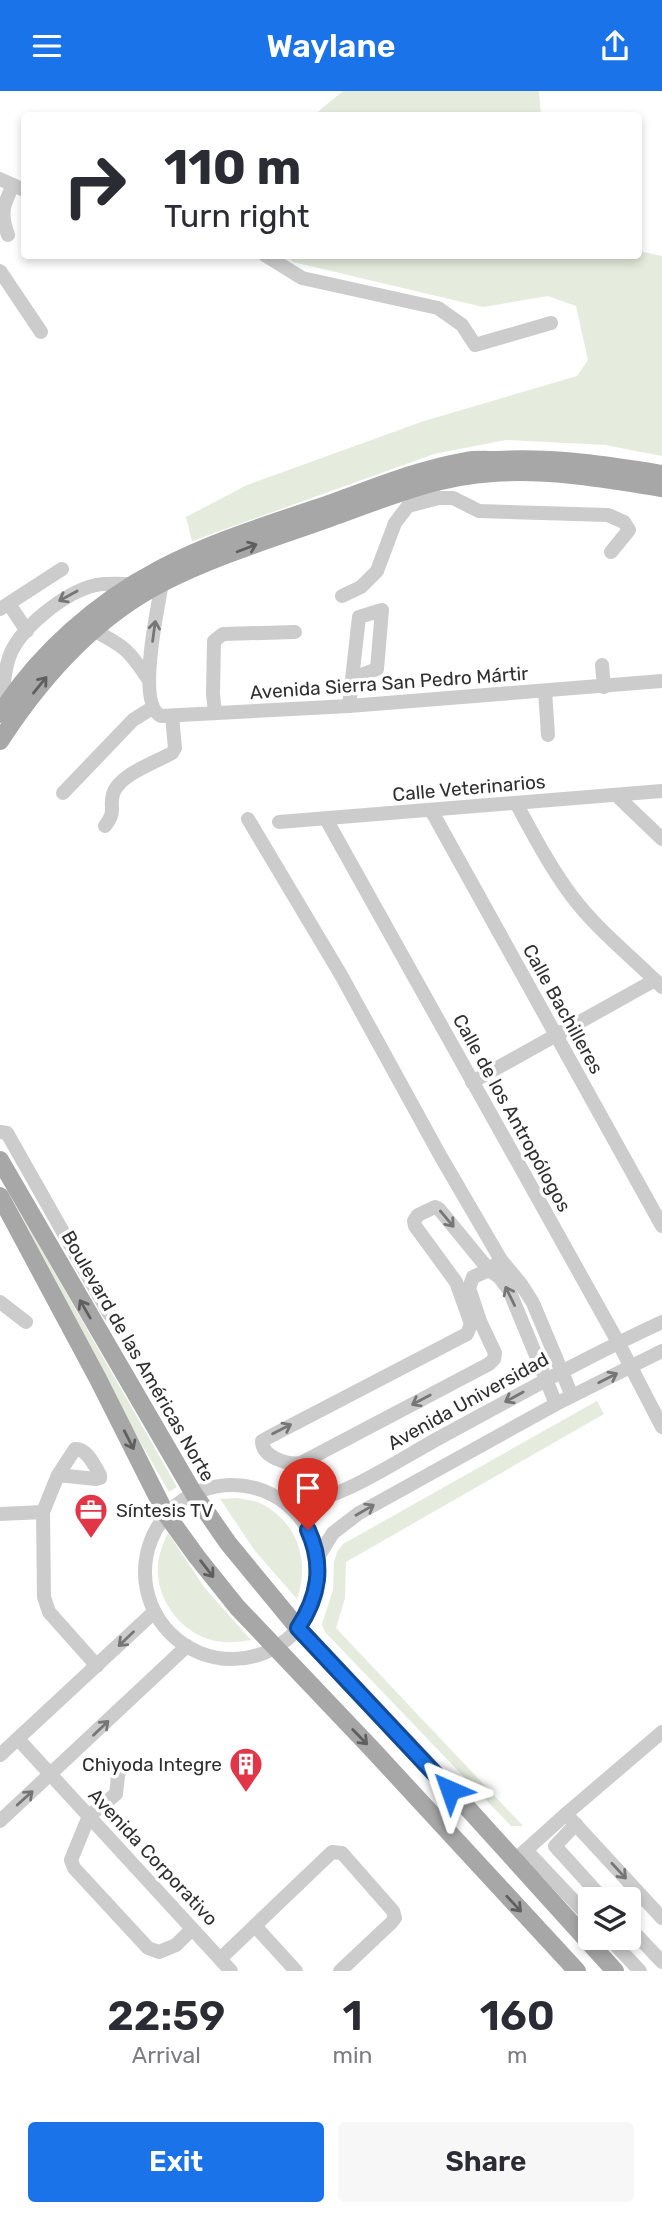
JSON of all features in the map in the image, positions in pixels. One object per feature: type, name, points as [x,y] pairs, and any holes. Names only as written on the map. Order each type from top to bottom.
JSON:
[{"type":"main road","points":[[1,712],[34,668],[75,627],[134,584],[204,549],[295,515],[414,474],[467,461],[523,458],[580,462],[662,474]]},
{"type":"main road","points":[[0,741],[21,708],[50,673],[93,630],[137,597],[211,562],[345,513],[461,476],[559,472],[662,488]]},
{"type":"main road","name":"Boulevard de las Américas Norte","points":[[0,1160],[194,1493],[228,1543],[298,1628],[463,1803],[521,1855],[615,1971]]},
{"type":"main road","points":[[0,1196],[98,1379],[166,1514],[237,1607],[577,1971]]},
{"type":"main road","points":[[440,1823],[463,1803]]},
{"type":"street","points":[[8,235],[1,221],[1,211],[13,185]]},
{"type":"street","points":[[271,259],[302,278],[438,308],[462,325],[475,345],[551,323]]},
{"type":"street","points":[[0,271],[41,332]]},
{"type":"street","points":[[342,596],[361,587],[377,571],[395,523],[408,506],[439,498],[453,498],[479,511],[608,515],[624,522],[629,530],[611,552]]},
{"type":"street","points":[[27,631],[5,607],[62,569]]},
{"type":"street","points":[[63,793],[133,720],[152,708],[148,679],[162,583]]},
{"type":"street","points":[[1,712],[8,659],[27,631],[60,601],[79,590],[97,585],[134,584]]},
{"type":"street","points":[[93,630],[124,647],[148,679]]},
{"type":"street","points":[[215,713],[214,641],[223,634],[295,632]]},
{"type":"street","points":[[602,665],[604,687]]},
{"type":"street","points":[[349,706],[353,678]]},
{"type":"street","name":"Avenida Sierra San Pedro Mártir","points":[[152,708],[161,716],[173,716],[349,706],[662,681]]},
{"type":"street","points":[[545,691],[548,735]]},
{"type":"street","points":[[105,826],[112,816],[113,794],[121,780],[172,753],[175,748],[173,716]]},
{"type":"street","name":"Calle Veterinarios","points":[[279,822],[662,791]]},
{"type":"street","points":[[616,795],[662,839]]},
{"type":"street","points":[[472,1082],[556,1035],[658,984],[601,929],[572,896],[547,859],[516,803]]},
{"type":"street","name":"Calle Bachilleres","points":[[431,810],[662,1226]]},
{"type":"street","name":"Calle de los Antropólogos","points":[[326,818],[618,1342],[662,1427]]},
{"type":"street","points":[[248,819],[341,975],[501,1260],[533,1303],[572,1396]]},
{"type":"street","points":[[0,1132],[7,1133],[110,1314]]},
{"type":"street","points":[[473,1276],[469,1288],[495,1353],[489,1364],[301,1463],[290,1463],[267,1454],[262,1447],[262,1441],[269,1437],[467,1334],[471,1324],[456,1282],[415,1226],[414,1221],[418,1215],[430,1208],[439,1209],[489,1271],[499,1277],[509,1290],[556,1404]]},
{"type":"street","points":[[451,1273],[473,1276],[489,1271],[501,1260]]},
{"type":"street","points":[[0,1302],[26,1322]]},
{"type":"street","name":"Avenida Universidad","points":[[290,1507],[313,1503],[360,1482],[545,1380],[662,1322]]},
{"type":"street","points":[[318,1557],[333,1533],[359,1513],[556,1404],[662,1351]]},
{"type":"street","points":[[58,1475],[43,1511],[44,1597],[49,1612],[97,1666]]},
{"type":"street","points":[[233,1485],[254,1487],[273,1495],[290,1507],[308,1530],[318,1557],[316,1595],[298,1628],[275,1647],[246,1657],[230,1659],[201,1653],[168,1631],[154,1612],[144,1571],[147,1551],[166,1514],[194,1493],[233,1485]]},
{"type":"street","points":[[0,1514],[43,1511]]},
{"type":"street","points":[[0,1755],[154,1612]]},
{"type":"street","points":[[0,1821],[187,1646]]},
{"type":"street","points":[[578,1906],[521,1855],[571,1819],[662,1732]]},
{"type":"street","name":"Avenida Corporativo","points":[[18,1739],[231,1971]]},
{"type":"street","points":[[121,1767],[116,1794],[89,1816],[71,1860],[77,1874],[148,1948],[159,1952],[176,1945],[192,1929]]},
{"type":"street","points":[[571,1819],[555,1846],[592,1887]]},
{"type":"street","points":[[571,1819],[662,1918]]},
{"type":"street","points":[[220,1959],[332,1852],[342,1853],[393,1912],[395,1918],[340,1971]]},
{"type":"street","points":[[255,1926],[296,1971]]},
{"type":"street","points":[[641,1940],[662,1962]]},
{"type":"street","points":[[620,1950],[640,1971]]},
{"type":"green space","points":[[343,91],[539,91],[541,112],[318,112]]},
{"type":"green space","points":[[642,252],[662,256],[662,456],[605,445],[506,440],[434,454],[192,541],[186,517],[247,485],[424,421],[577,376],[588,360],[576,306],[548,296],[483,307],[293,262],[291,259],[642,259]]},
{"type":"green space","points":[[11,1196],[177,1487],[169,1492],[109,1387]]},
{"type":"green space","points":[[597,1401],[604,1414],[346,1562],[345,1598],[336,1628],[523,1826],[511,1826],[325,1632],[322,1624],[333,1590],[334,1562],[343,1544]]},
{"type":"green space","points":[[238,1498],[258,1502],[273,1511],[292,1532],[301,1557],[301,1585],[297,1599],[255,1551],[220,1499]]},
{"type":"green space","points":[[168,1533],[204,1587],[251,1640],[213,1641],[196,1634],[175,1616],[158,1580],[160,1553]]},
{"type":"place","name":"Síntesis TV","points":[[91,1540]]},
{"type":"place","name":"Chiyoda Integre","points":[[246,1794]]},
{"type":"route","points":[[308,1530],[318,1557],[319,1576],[316,1595],[298,1628],[450,1790]]}]
